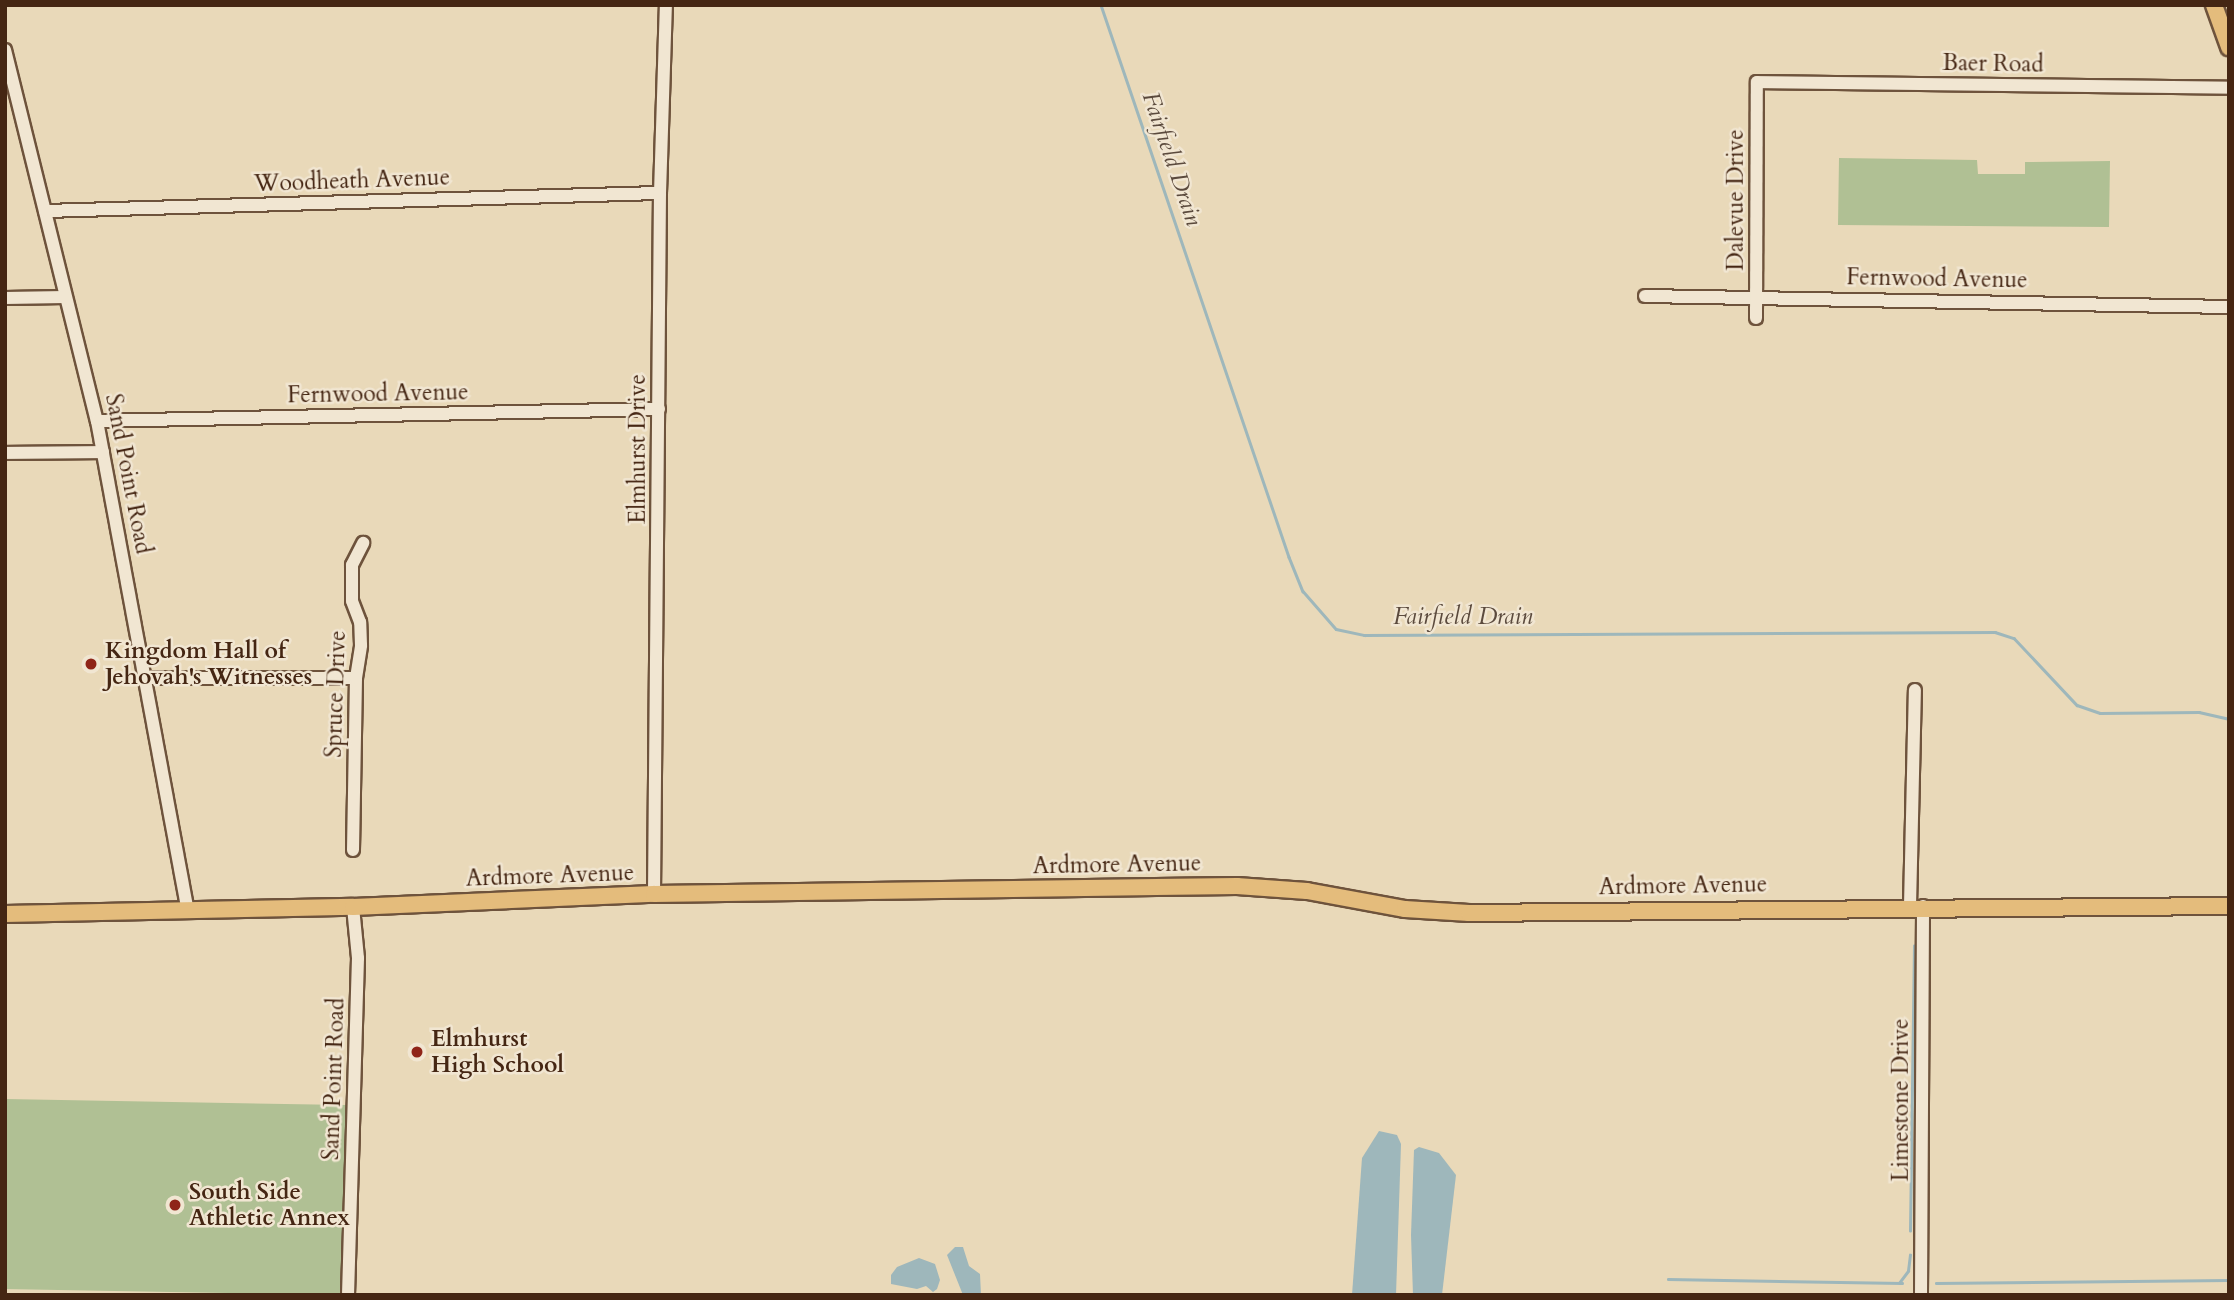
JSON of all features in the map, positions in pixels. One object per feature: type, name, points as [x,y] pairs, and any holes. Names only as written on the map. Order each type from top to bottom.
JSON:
[{"type":"main road","points":[[2214,5],[2229,47]]},
{"type":"main road","name":"Ardmore Avenue","points":[[5,914],[353,907],[654,894],[1237,886],[1307,891],[1405,909],[1469,913],[1917,906],[2229,906]]},
{"type":"street","name":"Elmhurst Drive","points":[[654,894],[660,193],[666,5]]},
{"type":"street","name":"Sand Point Road","points":[[5,50],[97,421],[188,911]]},
{"type":"street","name":"Baer Road","points":[[1757,82],[2229,88]]},
{"type":"street","name":"Dalevue Drive","points":[[1756,318],[1757,82]]},
{"type":"street","points":[[5,110],[19,107]]},
{"type":"street","name":"Woodheath Avenue","points":[[45,211],[660,193]]},
{"type":"street","name":"Fernwood Avenue","points":[[1644,296],[2229,307]]},
{"type":"street","points":[[5,298],[65,297]]},
{"type":"street","name":"Fernwood Avenue","points":[[97,421],[659,409]]},
{"type":"street","points":[[5,453],[103,452]]},
{"type":"street","name":"Spruce Drive","points":[[353,850],[356,678],[362,645],[352,601],[352,565],[363,543]]},
{"type":"street","points":[[146,678],[356,678]]},
{"type":"street","name":"Limestone Drive","points":[[1915,690],[1921,1295]]},
{"type":"street","name":"Sand Point Road","points":[[348,1295],[358,958],[353,907]]},
{"type":"green space","points":[[1839,158],[1977,160],[1978,174],[2025,174],[2025,162],[2110,161],[2109,227],[1838,225]]},
{"type":"green space","name":"South Side Athletic Annex","points":[[5,1099],[346,1105],[343,1295],[5,1289]]},
{"type":"water","points":[[1379,1131],[1397,1135],[1401,1144],[1396,1295],[1352,1295],[1362,1158]]},
{"type":"water","points":[[1419,1147],[1439,1153],[1456,1175],[1442,1295],[1413,1295],[1411,1235],[1414,1150]]},
{"type":"water","points":[[955,1247],[963,1247],[969,1266],[980,1274],[981,1295],[963,1295],[947,1255]]},
{"type":"water","points":[[919,1258],[935,1264],[940,1280],[937,1289],[933,1292],[926,1286],[917,1289],[891,1284],[891,1275],[897,1267]]},
{"type":"waterway","name":"Fairfield Drain","points":[[1101,5],[1289,557],[1303,591],[1336,629],[1364,635],[1995,632],[2014,638],[2077,705],[2100,713],[2199,712],[2229,719]]},
{"type":"waterway","points":[[1910,1231],[1914,946]]},
{"type":"waterway","points":[[1899,1283],[1908,1271],[1910,1255]]},
{"type":"waterway","points":[[1668,1279],[1902,1283]]},
{"type":"waterway","points":[[1936,1283],[2229,1280]]},
{"type":"place","name":"Kingdom Hall of Jehovah's Witnesses","points":[[91,664]]},
{"type":"place","name":"Elmhurst High School","points":[[417,1052]]},
{"type":"place","name":"South Side Athletic Annex","points":[[175,1205]]}]
